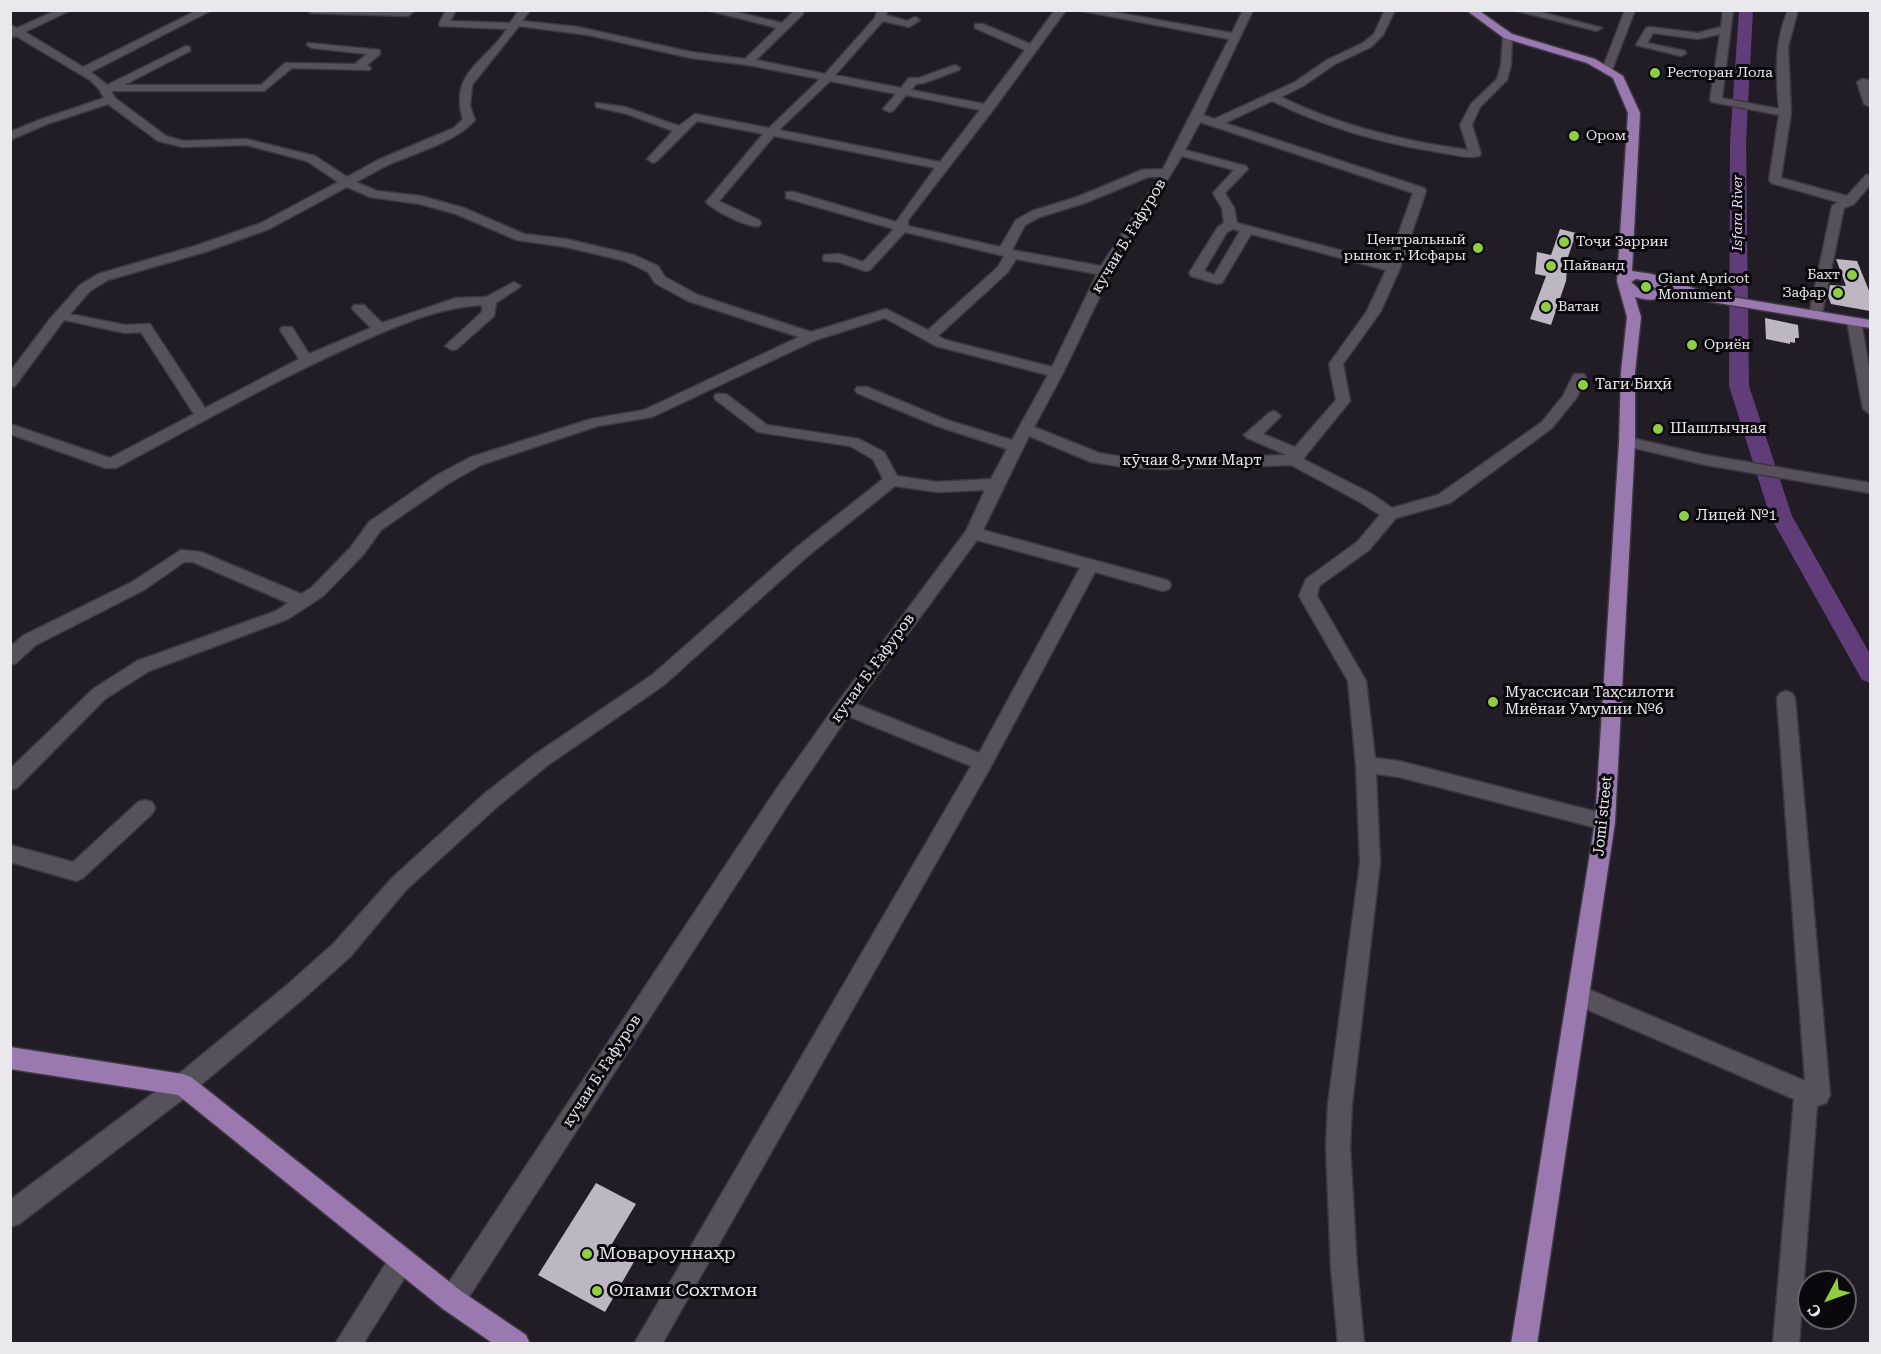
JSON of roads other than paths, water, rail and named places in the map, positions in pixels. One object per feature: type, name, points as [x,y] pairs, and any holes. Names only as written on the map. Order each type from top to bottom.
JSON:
[{"type":"main road","points":[[1471,10],[1508,36],[1591,61],[1607,70]]},
{"type":"main road","name":"Jomi street","points":[[1524,1344],[1605,822],[1627,442],[1628,372],[1634,317],[1625,282],[1634,113],[1618,76],[1607,70]]},
{"type":"main road","points":[[1627,249],[1648,269],[1654,288],[1649,302],[1634,317]]},
{"type":"main road","points":[[1654,288],[1640,275],[1625,282],[1637,294],[1654,288],[1870,324]]},
{"type":"main road","points":[[10,1058],[183,1085],[452,1300],[517,1344]]},
{"type":"street","points":[[12,32],[66,10]]},
{"type":"street","points":[[82,72],[207,10]]},
{"type":"street","points":[[311,10],[408,13],[410,10]]},
{"type":"street","points":[[451,10],[444,24],[515,25],[568,29],[699,56],[748,62],[988,108]]},
{"type":"street","points":[[10,383],[86,288],[103,276],[201,249],[265,226],[382,163],[458,130],[470,120],[462,96],[468,79],[493,54],[525,10]]},
{"type":"street","points":[[712,10],[783,26]]},
{"type":"street","points":[[829,258],[840,258],[865,267],[902,228],[902,220],[1061,10]]},
{"type":"street","points":[[1082,10],[1236,37]]},
{"type":"street","points":[[1122,17],[1135,10]]},
{"type":"street","name":"кучаи Б. Ғафуров","points":[[452,1300],[782,798],[844,708],[973,533],[996,484],[1056,373],[1105,272],[1167,173],[1197,117],[1248,10]]},
{"type":"street","points":[[1215,123],[1299,84],[1332,62],[1367,45],[1377,35],[1390,10]]},
{"type":"street","points":[[1607,70],[1630,10]]},
{"type":"street","points":[[1728,10],[1716,100],[1780,112]]},
{"type":"street","points":[[1793,10],[1785,26],[1775,180],[1850,201]]},
{"type":"street","points":[[1520,11],[1597,28]]},
{"type":"street","points":[[748,62],[799,12]]},
{"type":"street","points":[[755,223],[712,202],[770,133],[828,77],[881,14],[909,24],[915,20]]},
{"type":"street","points":[[979,26],[1032,49]]},
{"type":"street","points":[[1681,53],[1641,45],[1650,30],[1698,36],[1726,29]]},
{"type":"street","points":[[12,32],[94,78],[104,88],[110,100],[162,139],[183,144],[246,142],[311,158],[348,182],[374,194],[421,200],[460,211],[521,237],[566,243],[629,258],[653,269],[660,280],[693,298],[811,337]]},
{"type":"street","points":[[1271,96],[1298,110],[1331,122],[1401,143],[1419,148],[1475,154],[1466,125],[1475,106],[1502,80],[1506,65],[1508,36]]},
{"type":"street","points":[[104,88],[264,88],[289,65],[362,68],[376,52],[312,45]]},
{"type":"street","points":[[104,88],[115,85],[186,49]]},
{"type":"street","points":[[889,109],[913,80],[920,81],[955,68]]},
{"type":"street","points":[[1870,83],[1862,82],[1870,104]]},
{"type":"street","points":[[10,137],[43,122],[110,100]]},
{"type":"street","points":[[600,105],[626,108],[652,121],[681,130]]},
{"type":"street","points":[[653,159],[695,117],[944,166]]},
{"type":"street","points":[[1197,117],[1420,191],[1393,268],[1374,311],[1336,364],[1343,401],[1295,457]]},
{"type":"street","points":[[1177,151],[1242,169],[1219,194],[1228,208],[1231,225]]},
{"type":"street","points":[[930,336],[1003,269],[1020,223],[1036,214],[1081,200],[1146,173],[1167,173]]},
{"type":"street","points":[[1816,315],[1838,206],[1850,201],[1870,178]]},
{"type":"street","points":[[790,195],[902,228],[1008,253],[1105,272]]},
{"type":"street","points":[[1246,230],[1217,280],[1196,273],[1222,230],[1231,225],[1393,268]]},
{"type":"street","points":[[10,429],[111,464],[307,361],[380,329],[456,302],[489,301],[514,286]]},
{"type":"street","points":[[452,346],[489,313],[489,301]]},
{"type":"street","points":[[359,308],[380,329]]},
{"type":"street","points":[[10,782],[99,694],[143,666],[282,615],[317,592],[357,551],[375,526],[442,479],[476,461],[596,422],[647,414],[811,337],[886,313],[941,343],[976,354],[1056,373]]},
{"type":"street","points":[[62,316],[125,329],[144,327],[202,415]]},
{"type":"street","points":[[1854,322],[1870,409]]},
{"type":"street","points":[[287,330],[307,361]]},
{"type":"street","points":[[1351,1344],[1344,1268],[1338,1146],[1340,1104],[1370,863],[1366,765],[1357,681],[1308,596],[1312,583],[1364,546],[1390,514],[1444,499],[1547,425],[1570,397],[1579,376]]},
{"type":"street","points":[[862,390],[942,423],[1016,447]]},
{"type":"street","points":[[721,397],[763,429],[854,442],[879,456],[892,480]]},
{"type":"street","points":[[1274,416],[1252,435],[1295,457],[1390,514]]},
{"type":"street","name":"кӯчаи 8-уми Март","points":[[1025,429],[1096,458],[1124,462],[1161,464],[1295,457]]},
{"type":"street","points":[[1627,442],[1743,468],[1870,488]]},
{"type":"street","points":[[10,1215],[183,1085],[342,950],[399,884],[491,800],[542,760],[658,680],[803,551],[892,480],[936,487],[996,484]]},
{"type":"street","points":[[973,533],[1163,585]]},
{"type":"street","points":[[10,658],[30,640],[138,586],[181,556],[195,556],[302,602]]},
{"type":"street","points":[[647,1344],[983,763],[1090,565]]},
{"type":"street","points":[[1578,995],[1806,1093],[1818,1095],[1786,698]]},
{"type":"street","points":[[844,708],[983,763]]},
{"type":"street","points":[[1366,765],[1399,769],[1605,822]]},
{"type":"street","points":[[10,853],[76,872],[145,808]]},
{"type":"street","points":[[1786,1344],[1806,1093]]},
{"type":"street","points":[[348,1344],[402,1261]]},
{"type":"waterway","name":"Isfara River","points":[[1746,10],[1738,142],[1739,386],[1781,516],[1870,674]]},
{"type":"place","name":"Ресторан Лола","points":[[1655,73]]},
{"type":"place","name":"Ором","points":[[1574,136]]},
{"type":"place","name":"Тоҷи Заррин","points":[[1564,242]]},
{"type":"place","name":"Центральный рынок г. Исфары","points":[[1478,248]]},
{"type":"place","name":"Пайванд","points":[[1551,266]]},
{"type":"place","name":"Бахт","points":[[1852,275]]},
{"type":"place","name":"Giant Apricot Monument","points":[[1646,287]]},
{"type":"place","name":"Зафар","points":[[1838,293]]},
{"type":"place","name":"Ватан","points":[[1546,307]]},
{"type":"place","name":"Ориён","points":[[1692,345]]},
{"type":"place","name":"Таги Биҳӣ","points":[[1583,385]]},
{"type":"place","name":"Шашлычная","points":[[1658,429]]},
{"type":"place","name":"Лицей №1","points":[[1684,516]]},
{"type":"place","name":"Муассисаи Таҳсилоти Миёнаи Умумии №6","points":[[1493,702]]},
{"type":"place","name":"Мовароуннаҳр","points":[[587,1254]]},
{"type":"place","name":"Олами Сохтмон","points":[[597,1291]]}]
